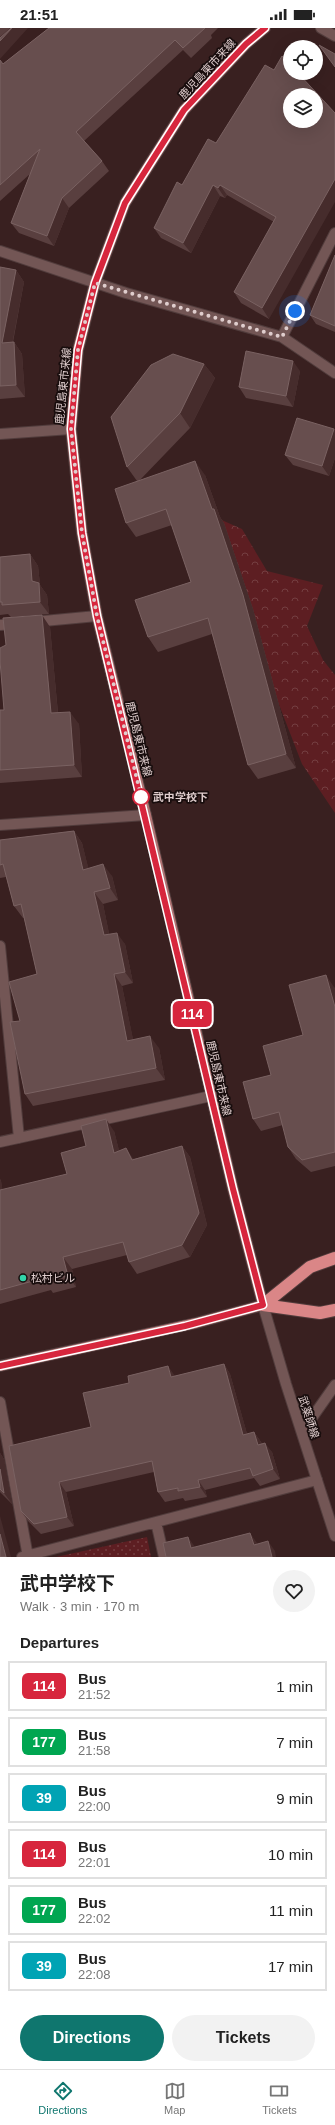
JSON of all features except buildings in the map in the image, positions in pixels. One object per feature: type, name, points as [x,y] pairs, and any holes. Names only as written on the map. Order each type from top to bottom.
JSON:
[{"type":"highway","points":[[263,1305],[310,1267],[335,1258]]},
{"type":"highway","points":[[263,1305],[320,1313],[335,1310]]},
{"type":"main road","name":"鹿児島東市来線","points":[[263,1305],[211,1096],[146,815],[97,616],[82,533],[71,429],[78,350],[95,283],[125,203],[184,110],[246,44],[265,28]]},
{"type":"main road","points":[[0,1366],[196,1323],[263,1305]]},
{"type":"street","points":[[321,28],[335,36]]},
{"type":"street","points":[[282,337],[335,233]]},
{"type":"street","points":[[0,251],[95,283],[282,337],[335,373]]},
{"type":"street","points":[[0,434],[71,429]]},
{"type":"street","points":[[0,625],[97,616]]},
{"type":"street","points":[[0,825],[146,815]]},
{"type":"street","points":[[0,946],[19,1138]]},
{"type":"street","points":[[0,1142],[211,1096]]},
{"type":"street","name":"武薬師線","points":[[263,1305],[317,1480],[331,1511],[335,1536]]},
{"type":"street","points":[[302,1432],[335,1385]]},
{"type":"street","points":[[0,1402],[26,1556],[317,1480]]},
{"type":"street","points":[[156,1522],[164,1557]]},
{"type":"green space","points":[[208,514],[242,529],[267,571],[323,585],[307,626],[323,660],[335,675],[335,813],[302,764],[254,640]]},
{"type":"green space","points":[[147,1537],[151,1557],[56,1557]]},
{"type":"bus line","name":"114","points":[[0,1366],[185,1326],[263,1305],[233,1189],[146,815],[97,616],[82,533],[71,429],[78,350],[95,283],[125,203],[184,110],[246,44],[265,28]]},
{"type":"place","name":"武中学校下","points":[[141,797]]},
{"type":"place","name":"松村ビル","points":[[23,1278]]},
{"type":"route","points":[[141,797],[142,800],[97,616],[82,533],[71,429],[78,350],[95,283],[282,337],[295,311]]}]
